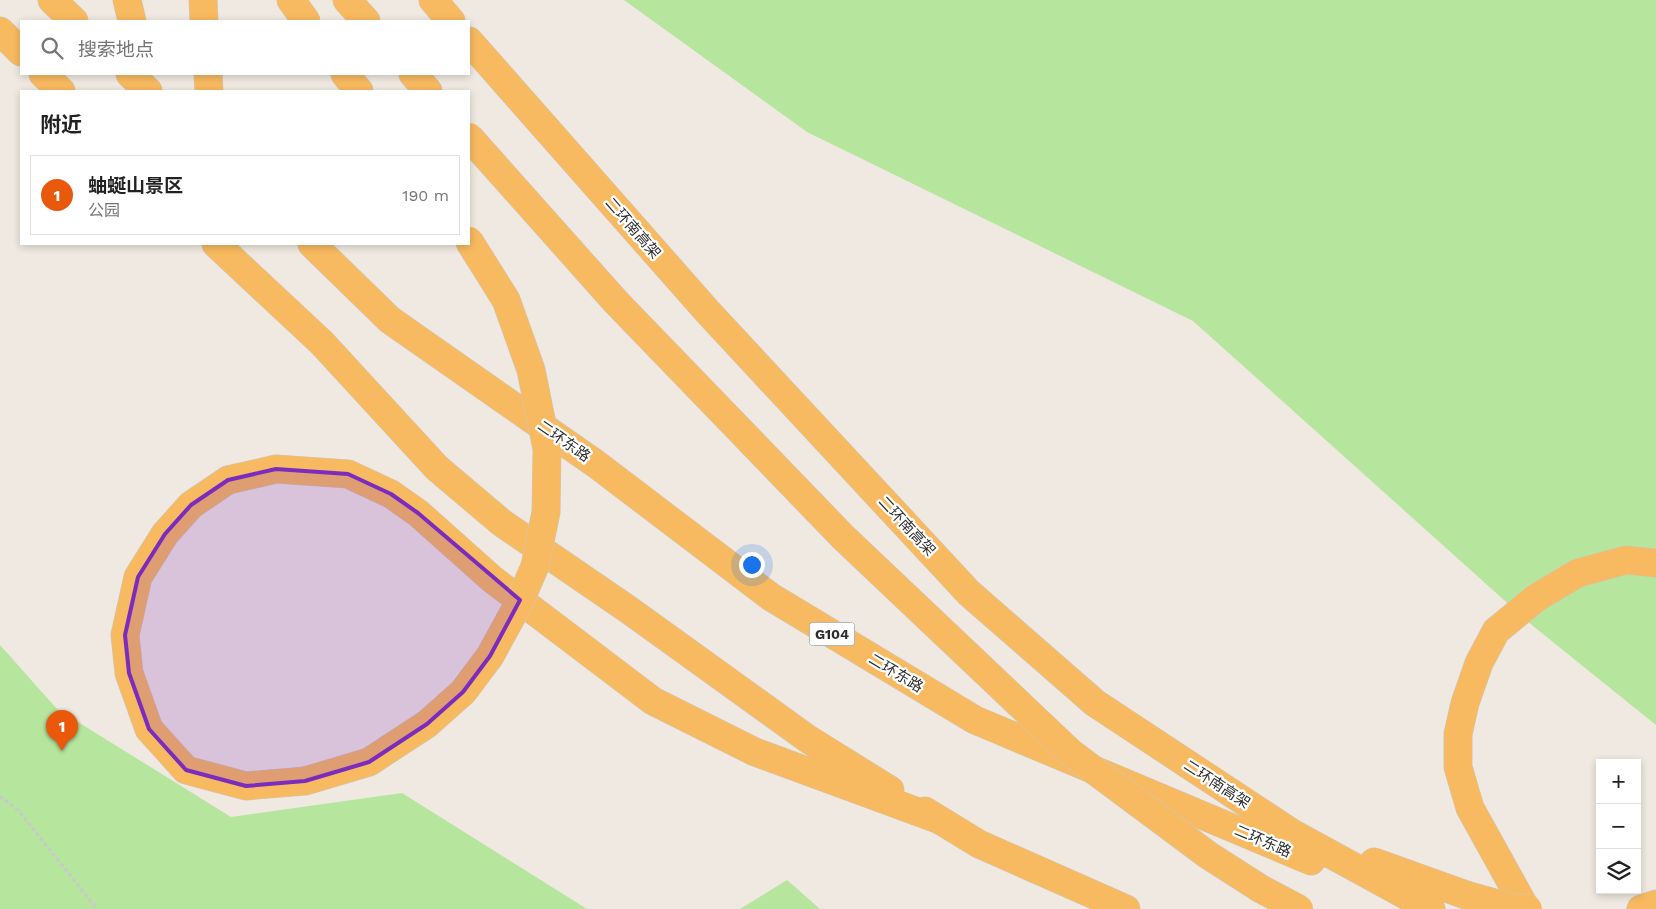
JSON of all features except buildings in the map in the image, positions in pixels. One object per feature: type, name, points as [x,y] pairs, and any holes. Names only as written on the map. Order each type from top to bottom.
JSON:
[{"type":"highway","points":[[52,0],[73,20]]},
{"type":"highway","points":[[128,0],[132,20]]},
{"type":"highway","points":[[203,0],[204,20]]},
{"type":"highway","points":[[291,0],[305,20]]},
{"type":"highway","points":[[347,0],[365,20]]},
{"type":"highway","points":[[432,0],[450,20]]},
{"type":"highway","points":[[0,31],[20,51]]},
{"type":"highway","name":"二环南高架","points":[[470,42],[707,312],[969,593],[1095,703],[1292,833],[1431,909]]},
{"type":"highway","points":[[44,75],[60,90]]},
{"type":"highway","points":[[131,75],[147,90]]},
{"type":"highway","points":[[144,75],[148,90]]},
{"type":"highway","points":[[208,75],[209,90]]},
{"type":"highway","points":[[346,75],[358,90]]},
{"type":"highway","points":[[414,75],[427,90]]},
{"type":"highway","points":[[470,137],[616,302],[843,537],[1071,753],[1208,855],[1261,889],[1299,909]]},
{"type":"highway","points":[[470,243],[506,300],[531,370],[547,449],[546,512],[535,566],[520,600],[519,603],[490,656],[463,692],[427,724],[369,762],[305,781],[246,786],[186,770],[149,729],[130,673],[125,635],[138,577],[165,534],[191,504],[228,480],[276,469],[348,474],[391,494],[418,513],[492,579],[520,600],[653,701],[756,752],[940,820]]},
{"type":"highway","points":[[217,245],[322,343],[437,468],[502,523],[628,610],[808,739],[979,844],[1126,909]]},
{"type":"highway","name":"二环东路","points":[[313,245],[390,320],[596,464],[771,597],[975,720],[1420,909]]},
{"type":"highway","points":[[1527,909],[1470,808],[1458,767],[1458,734],[1465,702],[1478,662],[1496,631],[1536,598],[1578,573],[1626,560],[1656,563]]},
{"type":"highway","points":[[1292,833],[1466,895],[1509,907],[1527,909]]},
{"type":"highway","points":[[1641,909],[1656,904]]},
{"type":"path","points":[[0,796],[18,810],[97,909]]},
{"type":"highlighted area","points":[[276,469],[348,474],[391,494],[418,513],[520,600],[490,656],[463,692],[427,724],[369,762],[305,781],[246,786],[186,770],[149,729],[129,673],[125,635],[138,577],[165,534],[191,505],[228,480]]},
{"type":"green space","points":[[624,0],[1656,0],[1656,725],[1533,626],[1193,321],[807,132]]},
{"type":"green space","points":[[0,645],[57,709],[231,817],[402,793],[587,909],[0,909]]},
{"type":"green space","points":[[787,880],[820,909],[740,909]]},
{"type":"place","name":"蚰蜒山景区","points":[[62,751]]}]
